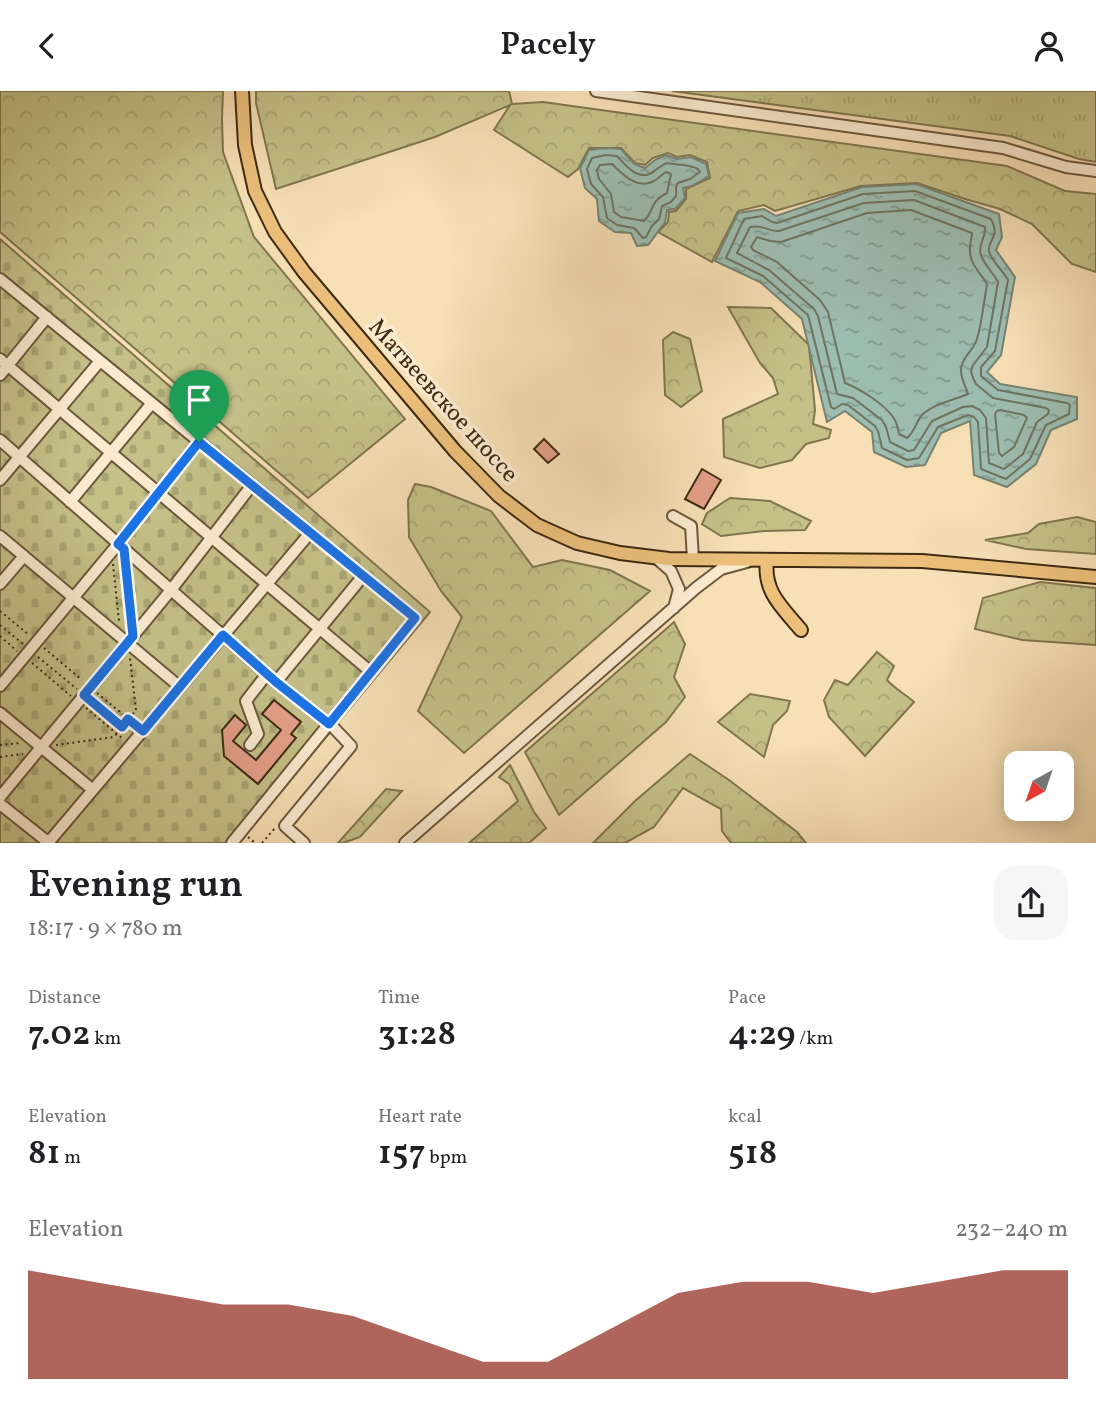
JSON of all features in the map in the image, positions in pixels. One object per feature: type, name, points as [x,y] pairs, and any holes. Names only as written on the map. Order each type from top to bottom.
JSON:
[{"type":"main road","name":"Матвеевское шоссе","points":[[242,91],[244,145],[255,191],[275,232],[303,272],[455,451],[499,496],[537,525],[577,543],[620,553],[655,557],[922,561],[1096,577]]},
{"type":"main road","points":[[760,560],[768,587],[801,630]]},
{"type":"street","points":[[596,91],[1003,148],[1066,167],[1096,171]]},
{"type":"street","points":[[0,279],[415,618],[232,843]]},
{"type":"street","points":[[0,375],[4,362],[47,317]]},
{"type":"street","points":[[0,480],[100,361]]},
{"type":"street","points":[[4,362],[371,673]]},
{"type":"street","points":[[71,502],[152,403]]},
{"type":"street","points":[[0,440],[71,502],[118,548],[329,724],[351,746],[285,826],[304,843]]},
{"type":"street","points":[[0,686],[118,548],[199,442]]},
{"type":"street","points":[[0,797],[127,638],[171,590],[252,485]]},
{"type":"street","points":[[673,516],[691,526],[693,559]]},
{"type":"street","points":[[0,804],[49,843],[310,533]]},
{"type":"street","points":[[0,536],[73,598],[127,638],[180,687]]},
{"type":"street","points":[[0,584],[24,556]]},
{"type":"street","points":[[655,557],[671,571],[679,589],[674,608]]},
{"type":"street","points":[[405,843],[696,588],[721,569],[760,560]]},
{"type":"street","points":[[250,745],[258,734],[246,701],[319,629],[363,576]]},
{"type":"street","points":[[0,713],[93,790]]},
{"type":"path","points":[[118,548],[127,638]]},
{"type":"path","points":[[0,757],[38,747],[114,737],[136,710],[118,548]]},
{"type":"path","points":[[0,611],[30,649],[122,727]]},
{"type":"path","points":[[0,625],[84,695],[116,733],[131,745]]},
{"type":"path","points":[[0,636],[30,649],[84,695],[128,719],[143,731]]},
{"type":"path","points":[[0,745],[38,747]]},
{"type":"path","points":[[262,843],[274,828],[285,826]]},
{"type":"green space","points":[[0,91],[223,91],[223,152],[254,237],[405,419],[308,498],[0,232]]},
{"type":"green space","points":[[256,91],[509,91],[512,104],[543,102],[1007,166],[1065,191],[1096,194],[1096,272],[1072,264],[1032,224],[1000,209],[917,183],[861,186],[775,211],[764,205],[738,211],[712,262],[658,232],[668,222],[669,212],[676,211],[686,199],[686,189],[710,178],[707,162],[690,155],[677,157],[668,153],[653,158],[645,165],[635,163],[621,148],[589,148],[578,169],[568,177],[494,130],[510,105],[435,137],[276,189],[256,103]]},
{"type":"green space","points":[[672,91],[1096,91],[1096,162],[1010,136]]},
{"type":"green space","points":[[0,239],[430,612],[238,843],[0,843]]},
{"type":"green space","points":[[728,307],[771,308],[809,345],[815,410],[813,424],[831,430],[829,438],[806,444],[792,460],[760,468],[724,457],[723,419],[778,394],[773,378],[760,363]]},
{"type":"green space","points":[[673,332],[690,339],[702,391],[681,407],[665,395],[663,340]]},
{"type":"green space","points":[[415,484],[431,487],[491,511],[533,567],[562,560],[610,570],[650,591],[464,753],[418,711],[462,617],[441,591],[409,537],[408,500]]},
{"type":"green space","points":[[730,498],[770,501],[811,521],[805,530],[721,536],[702,524],[707,513]]},
{"type":"green space","points":[[1077,517],[1096,522],[1096,554],[1026,549],[985,540],[1028,533],[1039,524]]},
{"type":"green space","points":[[1040,582],[1096,588],[1096,645],[1022,640],[975,629],[983,598]]},
{"type":"green space","points":[[674,622],[685,644],[674,677],[685,697],[666,722],[559,815],[525,752]]},
{"type":"green space","points":[[877,652],[894,666],[887,680],[914,702],[865,756],[829,717],[824,700],[835,680],[848,685]]},
{"type":"green space","points":[[750,694],[790,701],[787,711],[773,725],[764,757],[718,722]]},
{"type":"green space","points":[[690,754],[797,832],[806,843],[731,843],[722,831],[721,809],[683,788],[654,827],[625,843],[593,843],[635,801]]},
{"type":"green space","points":[[510,765],[534,812],[546,828],[529,843],[469,843],[518,801],[509,784],[499,777]]},
{"type":"green space","points":[[386,789],[402,791],[360,837],[338,843]]},
{"type":"water","points":[[621,149],[634,164],[645,168],[666,155],[677,159],[691,157],[706,164],[709,176],[683,188],[685,198],[675,209],[667,210],[665,223],[648,245],[637,246],[631,233],[615,232],[599,221],[597,199],[585,188],[580,168],[589,150]]},
{"type":"water","points":[[916,184],[999,214],[1002,237],[996,250],[1015,277],[1001,355],[987,372],[1000,384],[1077,397],[1077,419],[1051,430],[1036,464],[1007,487],[974,475],[970,421],[941,433],[925,465],[906,467],[874,452],[872,432],[845,411],[827,422],[802,319],[760,282],[715,261],[738,213],[764,209],[776,216],[862,187]]},
{"type":"building","points":[[544,439],[559,454],[548,463],[534,449]]},
{"type":"building","points":[[702,469],[721,480],[704,509],[685,499]]},
{"type":"building","points":[[274,700],[301,722],[291,734],[296,738],[258,784],[224,756],[222,730],[235,715],[246,725],[233,741],[256,760],[281,730],[262,714]]},
{"type":"route","points":[[199,442],[415,618],[329,724],[223,635],[143,731],[128,719],[122,727],[84,695],[133,636],[124,549],[118,544],[199,442]]}]
